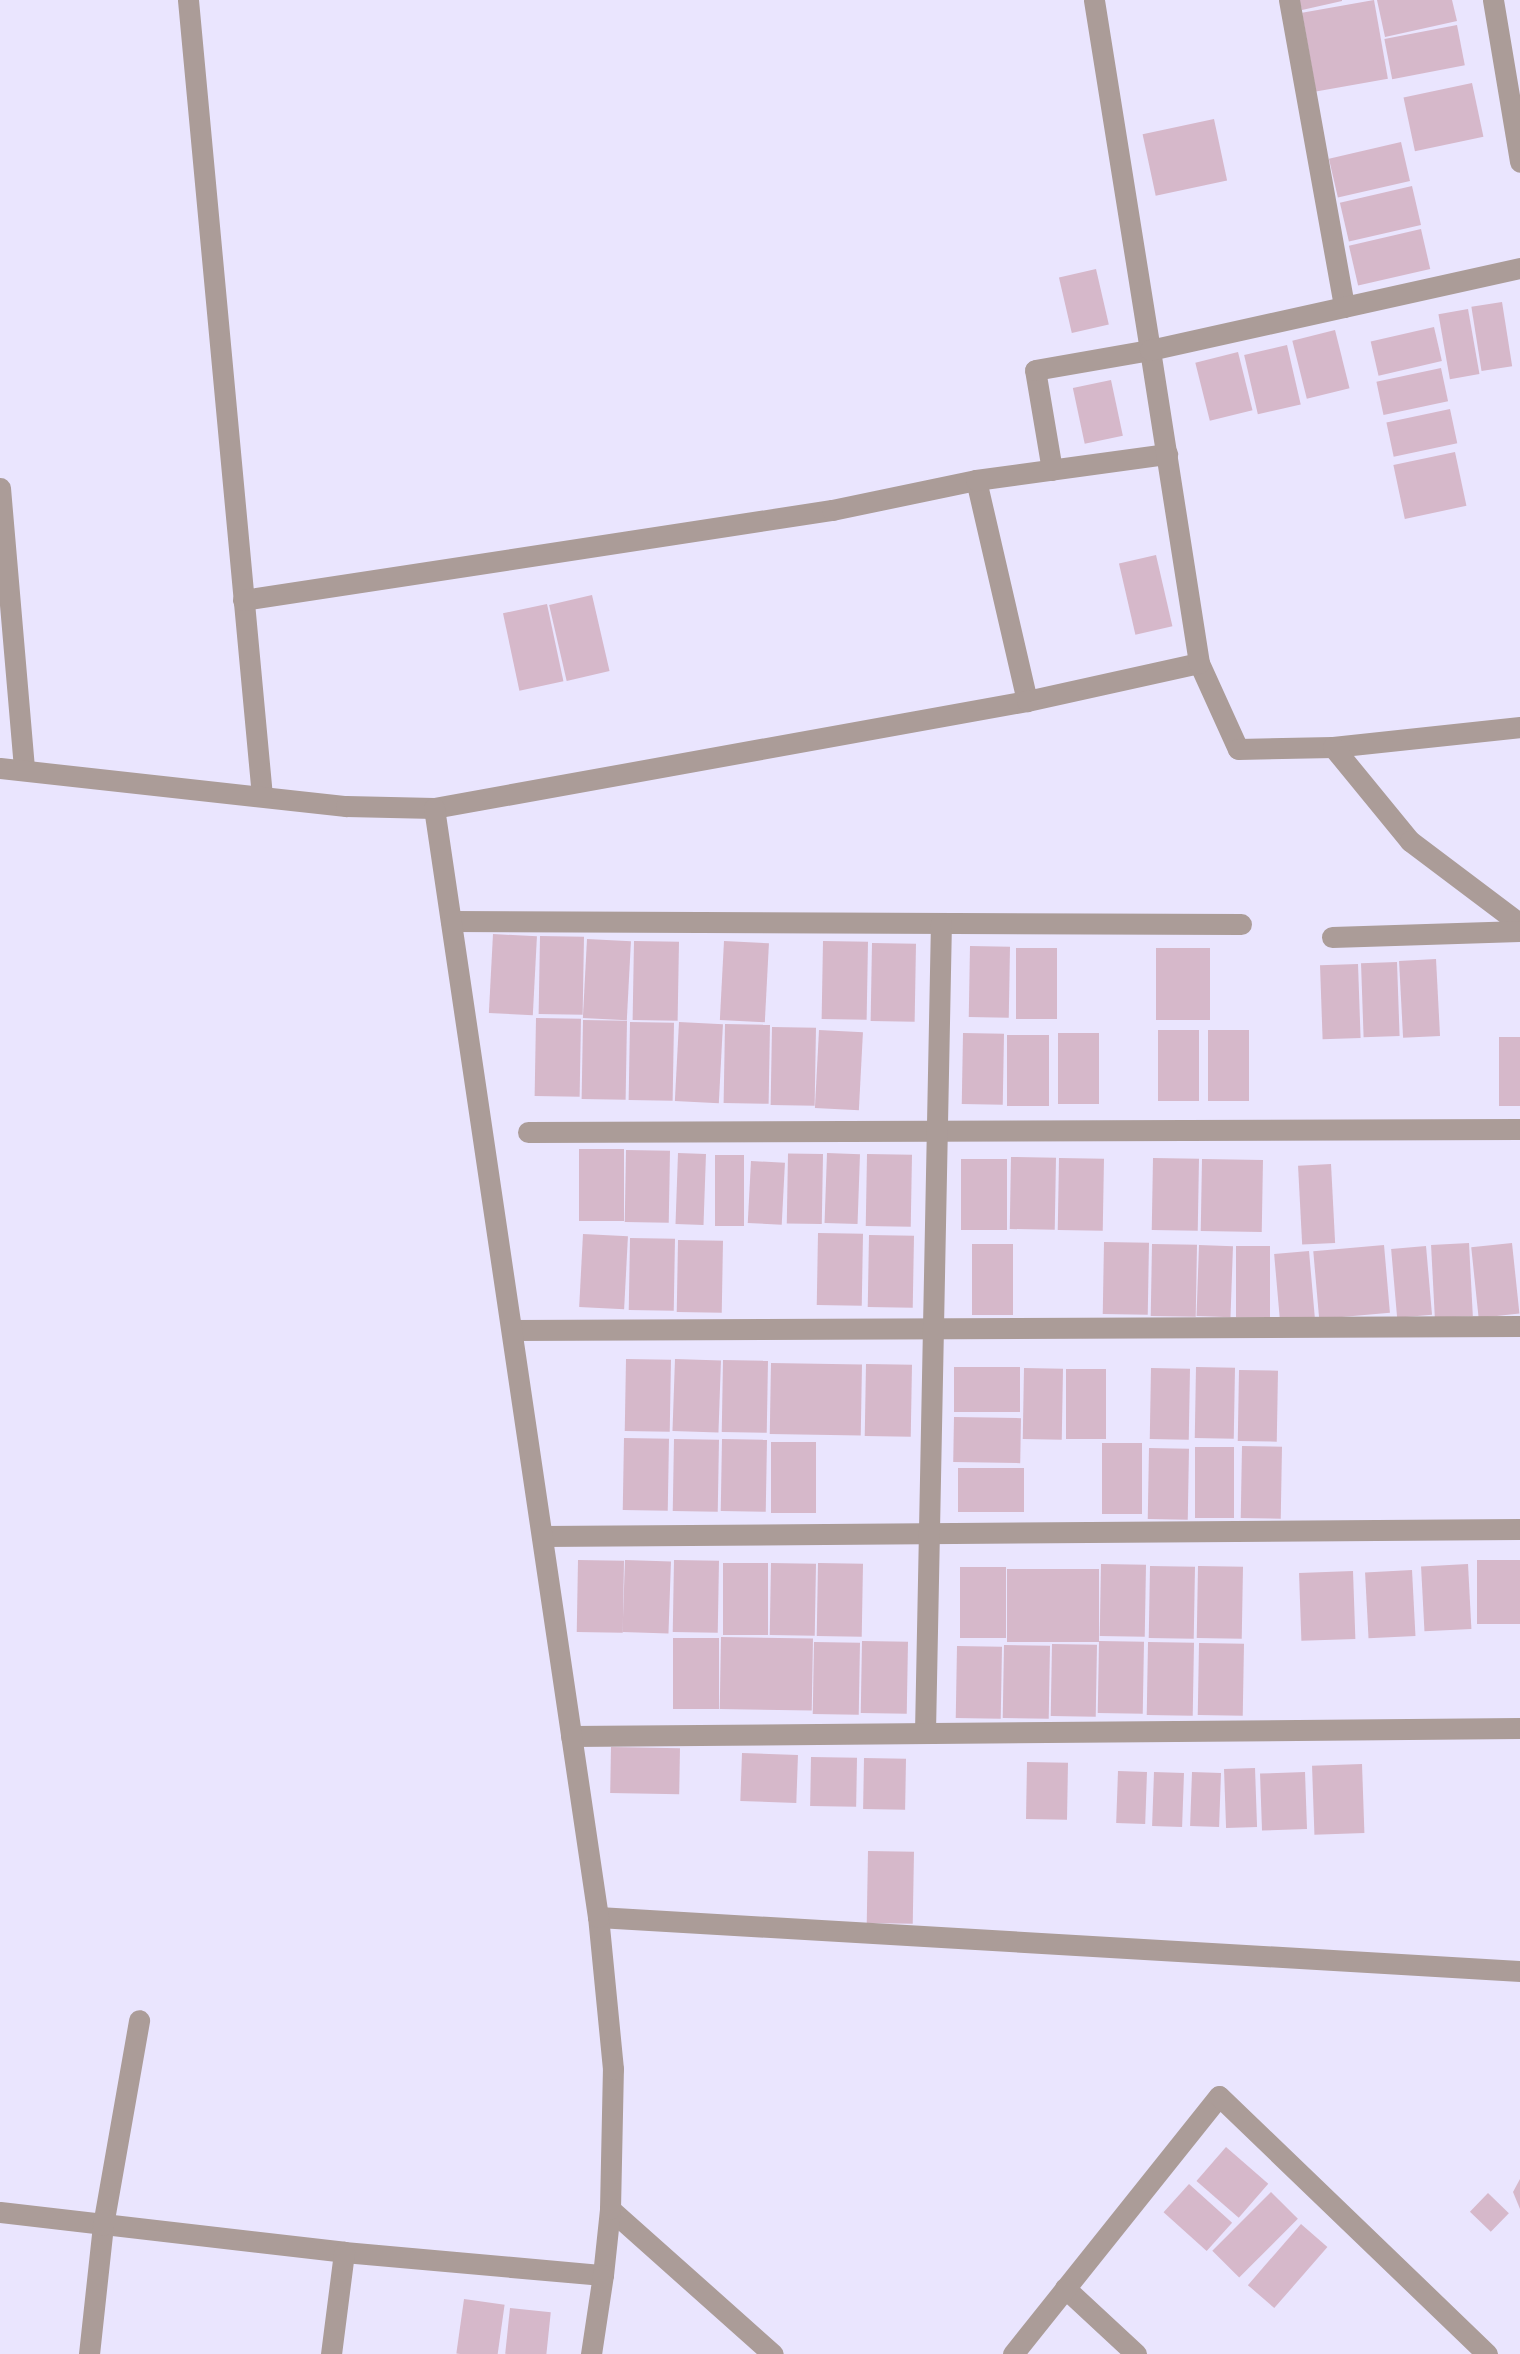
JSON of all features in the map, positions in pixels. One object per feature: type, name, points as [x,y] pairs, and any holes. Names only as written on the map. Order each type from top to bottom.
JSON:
[{"type":"street","points":[[188,0],[262,796]]},
{"type":"street","points":[[1094,0],[1199,663],[1238,749],[1333,747],[1520,727]]},
{"type":"street","points":[[1289,0],[1343,307]]},
{"type":"street","points":[[1493,0],[1520,162]]},
{"type":"street","points":[[1052,470],[1035,370],[1150,350],[1520,268]]},
{"type":"street","points":[[243,600],[832,510],[976,480],[1167,454]]},
{"type":"street","points":[[976,480],[1027,701]]},
{"type":"street","points":[[0,488],[24,769]]},
{"type":"street","points":[[0,768],[346,806],[434,808],[1027,701],[1199,663]]},
{"type":"street","points":[[1333,747],[1410,841],[1520,924]]},
{"type":"street","points":[[434,808],[598,1917],[613,2069],[610,2209],[591,2354]]},
{"type":"street","points":[[451,921],[1241,924]]},
{"type":"street","points":[[925,1732],[942,923]]},
{"type":"street","points":[[1332,937],[1520,931]]},
{"type":"street","points":[[528,1132],[1520,1129]]},
{"type":"street","points":[[512,1330],[1520,1326]]},
{"type":"street","points":[[542,1536],[1520,1529]]},
{"type":"street","points":[[571,1736],[1520,1728]]},
{"type":"street","points":[[598,1917],[1520,1971]]},
{"type":"street","points":[[89,2354],[103,2225],[139,2020]]},
{"type":"street","points":[[1013,2354],[1219,2096],[1487,2354]]},
{"type":"street","points":[[610,2209],[773,2354]]},
{"type":"street","points":[[0,2212],[344,2252],[603,2275]]},
{"type":"street","points":[[331,2354],[344,2252]]},
{"type":"street","points":[[1065,2288],[1136,2354]]},
{"type":"building","points":[[1299,0],[1342,0],[1342,1],[1302,10]]},
{"type":"building","points":[[1374,0],[1388,79],[1316,91],[1302,13]]},
{"type":"building","points":[[1377,0],[1452,0],[1457,21],[1385,37]]},
{"type":"building","points":[[1457,25],[1465,65],[1392,79],[1384,39]]},
{"type":"building","points":[[1472,83],[1483,137],[1415,151],[1404,98]]},
{"type":"building","points":[[1214,119],[1227,181],[1156,196],[1143,134]]},
{"type":"building","points":[[1401,142],[1410,181],[1338,198],[1329,159]]},
{"type":"building","points":[[1412,186],[1421,225],[1349,242],[1340,203]]},
{"type":"building","points":[[1421,229],[1430,269],[1358,286],[1349,246]]},
{"type":"building","points":[[1096,269],[1109,325],[1072,333],[1059,278]]},
{"type":"building","points":[[1502,302],[1512,366],[1482,371],[1471,307]]},
{"type":"building","points":[[1468,309],[1479,374],[1450,379],[1438,314]]},
{"type":"building","points":[[1434,327],[1442,361],[1379,376],[1371,342]]},
{"type":"building","points":[[1335,330],[1350,388],[1307,399],[1292,341]]},
{"type":"building","points":[[1287,345],[1301,404],[1258,414],[1244,355]]},
{"type":"building","points":[[1238,352],[1253,410],[1210,421],[1195,363]]},
{"type":"building","points":[[1441,368],[1448,401],[1384,415],[1376,382]]},
{"type":"building","points":[[1111,380],[1123,436],[1085,444],[1073,388]]},
{"type":"building","points":[[1450,409],[1457,443],[1394,457],[1386,423]]},
{"type":"building","points":[[1455,452],[1466,506],[1405,519],[1393,465]]},
{"type":"building","points":[[1156,555],[1172,626],[1135,635],[1119,564]]},
{"type":"building","points":[[592,595],[610,671],[567,681],[549,605]]},
{"type":"building","points":[[547,604],[563,681],[519,691],[503,613]]},
{"type":"building","points":[[493,934],[537,936],[533,1015],[489,1013]]},
{"type":"building","points":[[540,936],[584,937],[583,1015],[539,1014]]},
{"type":"building","points":[[587,939],[631,941],[627,1020],[583,1018]]},
{"type":"building","points":[[634,941],[679,942],[678,1021],[633,1020]]},
{"type":"building","points":[[724,941],[769,943],[765,1022],[720,1020]]},
{"type":"building","points":[[823,941],[868,942],[867,1020],[822,1019]]},
{"type":"building","points":[[872,943],[916,944],[915,1022],[871,1021]]},
{"type":"building","points":[[970,946],[1010,947],[1009,1018],[969,1017]]},
{"type":"building","points":[[1016,948],[1057,948],[1057,1019],[1016,1019]]},
{"type":"building","points":[[1156,948],[1210,948],[1210,1020],[1156,1020]]},
{"type":"building","points":[[1436,959],[1440,1036],[1403,1038],[1399,961]]},
{"type":"building","points":[[1397,962],[1400,1036],[1364,1037],[1361,963]]},
{"type":"building","points":[[1358,964],[1361,1038],[1323,1039],[1320,965]]},
{"type":"building","points":[[536,1018],[581,1019],[580,1097],[535,1096]]},
{"type":"building","points":[[583,1020],[627,1021],[626,1100],[582,1099]]},
{"type":"building","points":[[630,1022],[674,1023],[673,1101],[629,1100]]},
{"type":"building","points":[[679,1022],[723,1024],[719,1103],[675,1101]]},
{"type":"building","points":[[725,1024],[770,1025],[769,1104],[724,1103]]},
{"type":"building","points":[[772,1027],[816,1028],[815,1106],[771,1105]]},
{"type":"building","points":[[819,1030],[863,1032],[859,1110],[815,1108]]},
{"type":"building","points":[[1158,1030],[1199,1030],[1199,1101],[1158,1101]]},
{"type":"building","points":[[1208,1030],[1249,1030],[1249,1101],[1208,1101]]},
{"type":"building","points":[[963,1033],[1004,1034],[1003,1105],[962,1104]]},
{"type":"building","points":[[1058,1033],[1099,1033],[1099,1104],[1058,1104]]},
{"type":"building","points":[[1007,1035],[1049,1035],[1049,1106],[1007,1106]]},
{"type":"building","points":[[1499,1037],[1520,1037],[1520,1106],[1499,1106]]},
{"type":"building","points":[[579,1149],[624,1149],[624,1221],[579,1221]]},
{"type":"building","points":[[626,1150],[670,1151],[669,1223],[625,1222]]},
{"type":"building","points":[[678,1153],[706,1154],[704,1225],[676,1224]]},
{"type":"building","points":[[788,1153],[823,1154],[822,1224],[787,1223]]},
{"type":"building","points":[[827,1153],[860,1154],[858,1224],[825,1223]]},
{"type":"building","points":[[867,1154],[912,1155],[911,1227],[866,1226]]},
{"type":"building","points":[[715,1155],[744,1155],[744,1226],[715,1226]]},
{"type":"building","points":[[1011,1157],[1056,1158],[1055,1230],[1010,1229]]},
{"type":"building","points":[[1059,1158],[1104,1159],[1103,1231],[1058,1230]]},
{"type":"building","points":[[1153,1158],[1199,1159],[1198,1231],[1152,1230]]},
{"type":"building","points":[[961,1159],[1007,1159],[1007,1230],[961,1230]]},
{"type":"building","points":[[1202,1159],[1263,1160],[1262,1232],[1201,1231]]},
{"type":"building","points":[[751,1161],[785,1163],[782,1225],[748,1223]]},
{"type":"building","points":[[1331,1164],[1335,1243],[1302,1245],[1298,1166]]},
{"type":"building","points":[[818,1233],[863,1234],[862,1306],[817,1305]]},
{"type":"building","points":[[583,1234],[628,1236],[624,1309],[579,1307]]},
{"type":"building","points":[[869,1235],[914,1236],[913,1308],[868,1307]]},
{"type":"building","points":[[630,1238],[675,1239],[674,1311],[629,1310]]},
{"type":"building","points":[[678,1240],[723,1241],[722,1313],[677,1312]]},
{"type":"building","points":[[1104,1242],[1149,1243],[1148,1315],[1103,1314]]},
{"type":"building","points":[[1469,1243],[1473,1316],[1435,1318],[1431,1245]]},
{"type":"building","points":[[1512,1243],[1519,1314],[1479,1318],[1471,1247]]},
{"type":"building","points":[[972,1244],[1013,1244],[1013,1315],[972,1315]]},
{"type":"building","points":[[1152,1244],[1197,1245],[1196,1317],[1151,1316]]},
{"type":"building","points":[[1199,1245],[1233,1246],[1231,1317],[1197,1316]]},
{"type":"building","points":[[1384,1245],[1390,1313],[1319,1319],[1313,1251]]},
{"type":"building","points":[[1236,1246],[1270,1246],[1270,1317],[1236,1317]]},
{"type":"building","points":[[1426,1246],[1432,1315],[1397,1318],[1391,1249]]},
{"type":"building","points":[[1309,1251],[1315,1319],[1280,1322],[1274,1254]]},
{"type":"building","points":[[626,1359],[671,1360],[670,1432],[625,1431]]},
{"type":"building","points":[[675,1359],[721,1361],[718,1433],[672,1431]]},
{"type":"building","points":[[723,1360],[768,1361],[767,1433],[722,1432]]},
{"type":"building","points":[[771,1363],[862,1365],[861,1436],[770,1434]]},
{"type":"building","points":[[866,1364],[912,1365],[911,1437],[865,1436]]},
{"type":"building","points":[[954,1367],[1020,1367],[1020,1412],[954,1412]]},
{"type":"building","points":[[1196,1367],[1235,1368],[1234,1439],[1195,1438]]},
{"type":"building","points":[[1024,1368],[1063,1369],[1062,1440],[1023,1439]]},
{"type":"building","points":[[1151,1368],[1190,1369],[1189,1440],[1150,1439]]},
{"type":"building","points":[[1066,1369],[1106,1369],[1106,1439],[1066,1439]]},
{"type":"building","points":[[1239,1370],[1278,1371],[1277,1442],[1238,1441]]},
{"type":"building","points":[[954,1417],[1021,1418],[1020,1463],[953,1462]]},
{"type":"building","points":[[624,1438],[669,1439],[668,1511],[623,1510]]},
{"type":"building","points":[[674,1439],[719,1440],[718,1512],[673,1511]]},
{"type":"building","points":[[722,1439],[767,1440],[766,1512],[721,1511]]},
{"type":"building","points":[[771,1442],[816,1442],[816,1513],[771,1513]]},
{"type":"building","points":[[1102,1443],[1142,1443],[1142,1514],[1102,1514]]},
{"type":"building","points":[[1242,1446],[1282,1447],[1281,1519],[1241,1518]]},
{"type":"building","points":[[1195,1447],[1234,1447],[1234,1518],[1195,1518]]},
{"type":"building","points":[[1149,1448],[1189,1449],[1188,1520],[1148,1519]]},
{"type":"building","points":[[958,1468],[1024,1468],[1024,1512],[958,1512]]},
{"type":"building","points":[[578,1560],[624,1561],[623,1633],[577,1632]]},
{"type":"building","points":[[625,1560],[671,1562],[668,1634],[622,1632]]},
{"type":"building","points":[[674,1560],[719,1561],[718,1633],[673,1632]]},
{"type":"building","points":[[1477,1560],[1520,1560],[1520,1624],[1477,1624]]},
{"type":"building","points":[[723,1563],[768,1563],[768,1635],[723,1635]]},
{"type":"building","points":[[771,1563],[816,1564],[815,1636],[770,1635]]},
{"type":"building","points":[[818,1563],[863,1564],[862,1637],[817,1636]]},
{"type":"building","points":[[1101,1564],[1146,1565],[1145,1637],[1100,1636]]},
{"type":"building","points":[[1468,1564],[1471,1629],[1424,1631],[1421,1566]]},
{"type":"building","points":[[1150,1566],[1195,1567],[1194,1639],[1149,1638]]},
{"type":"building","points":[[1198,1566],[1243,1567],[1242,1639],[1197,1638]]},
{"type":"building","points":[[960,1567],[1006,1567],[1006,1638],[960,1638]]},
{"type":"building","points":[[1007,1569],[1099,1569],[1099,1642],[1007,1642]]},
{"type":"building","points":[[1412,1570],[1415,1636],[1369,1638],[1365,1572]]},
{"type":"building","points":[[1353,1571],[1355,1639],[1301,1641],[1299,1573]]},
{"type":"building","points":[[721,1637],[813,1639],[812,1711],[720,1709]]},
{"type":"building","points":[[673,1638],[719,1638],[719,1709],[673,1709]]},
{"type":"building","points":[[862,1641],[908,1642],[907,1714],[861,1713]]},
{"type":"building","points":[[1099,1641],[1144,1642],[1143,1714],[1098,1713]]},
{"type":"building","points":[[814,1642],[860,1643],[859,1715],[813,1714]]},
{"type":"building","points":[[1148,1642],[1194,1643],[1193,1716],[1147,1715]]},
{"type":"building","points":[[1199,1643],[1244,1644],[1243,1716],[1198,1715]]},
{"type":"building","points":[[1052,1644],[1097,1645],[1096,1717],[1051,1716]]},
{"type":"building","points":[[1004,1645],[1050,1646],[1049,1719],[1003,1718]]},
{"type":"building","points":[[957,1646],[1002,1647],[1001,1719],[956,1718]]},
{"type":"building","points":[[611,1747],[680,1748],[679,1794],[610,1793]]},
{"type":"building","points":[[742,1753],[798,1755],[796,1803],[740,1801]]},
{"type":"building","points":[[811,1757],[857,1758],[856,1807],[810,1806]]},
{"type":"building","points":[[864,1758],[906,1759],[905,1810],[863,1809]]},
{"type":"building","points":[[1027,1762],[1068,1763],[1067,1820],[1026,1819]]},
{"type":"building","points":[[1362,1764],[1364,1833],[1314,1835],[1312,1766]]},
{"type":"building","points":[[1255,1768],[1257,1827],[1226,1828],[1224,1769]]},
{"type":"building","points":[[1118,1771],[1147,1772],[1145,1824],[1116,1823]]},
{"type":"building","points":[[1154,1772],[1184,1773],[1182,1827],[1152,1826]]},
{"type":"building","points":[[1192,1772],[1221,1773],[1219,1827],[1190,1826]]},
{"type":"building","points":[[1305,1772],[1307,1829],[1262,1831],[1260,1774]]},
{"type":"building","points":[[868,1851],[914,1852],[913,1924],[867,1923]]},
{"type":"building","points":[[1226,2147],[1268,2184],[1239,2218],[1196,2181]]},
{"type":"building","points":[[1520,2179],[1520,2209],[1513,2192]]},
{"type":"building","points":[[1189,2184],[1232,2223],[1207,2251],[1164,2212]]},
{"type":"building","points":[[1271,2192],[1298,2219],[1239,2278],[1212,2251]]},
{"type":"building","points":[[1488,2193],[1509,2213],[1491,2232],[1470,2212]]},
{"type":"building","points":[[1301,2224],[1327,2247],[1274,2308],[1248,2285]]},
{"type":"building","points":[[464,2299],[505,2305],[498,2354],[456,2353]]},
{"type":"building","points":[[510,2308],[551,2312],[546,2354],[505,2354]]}]
